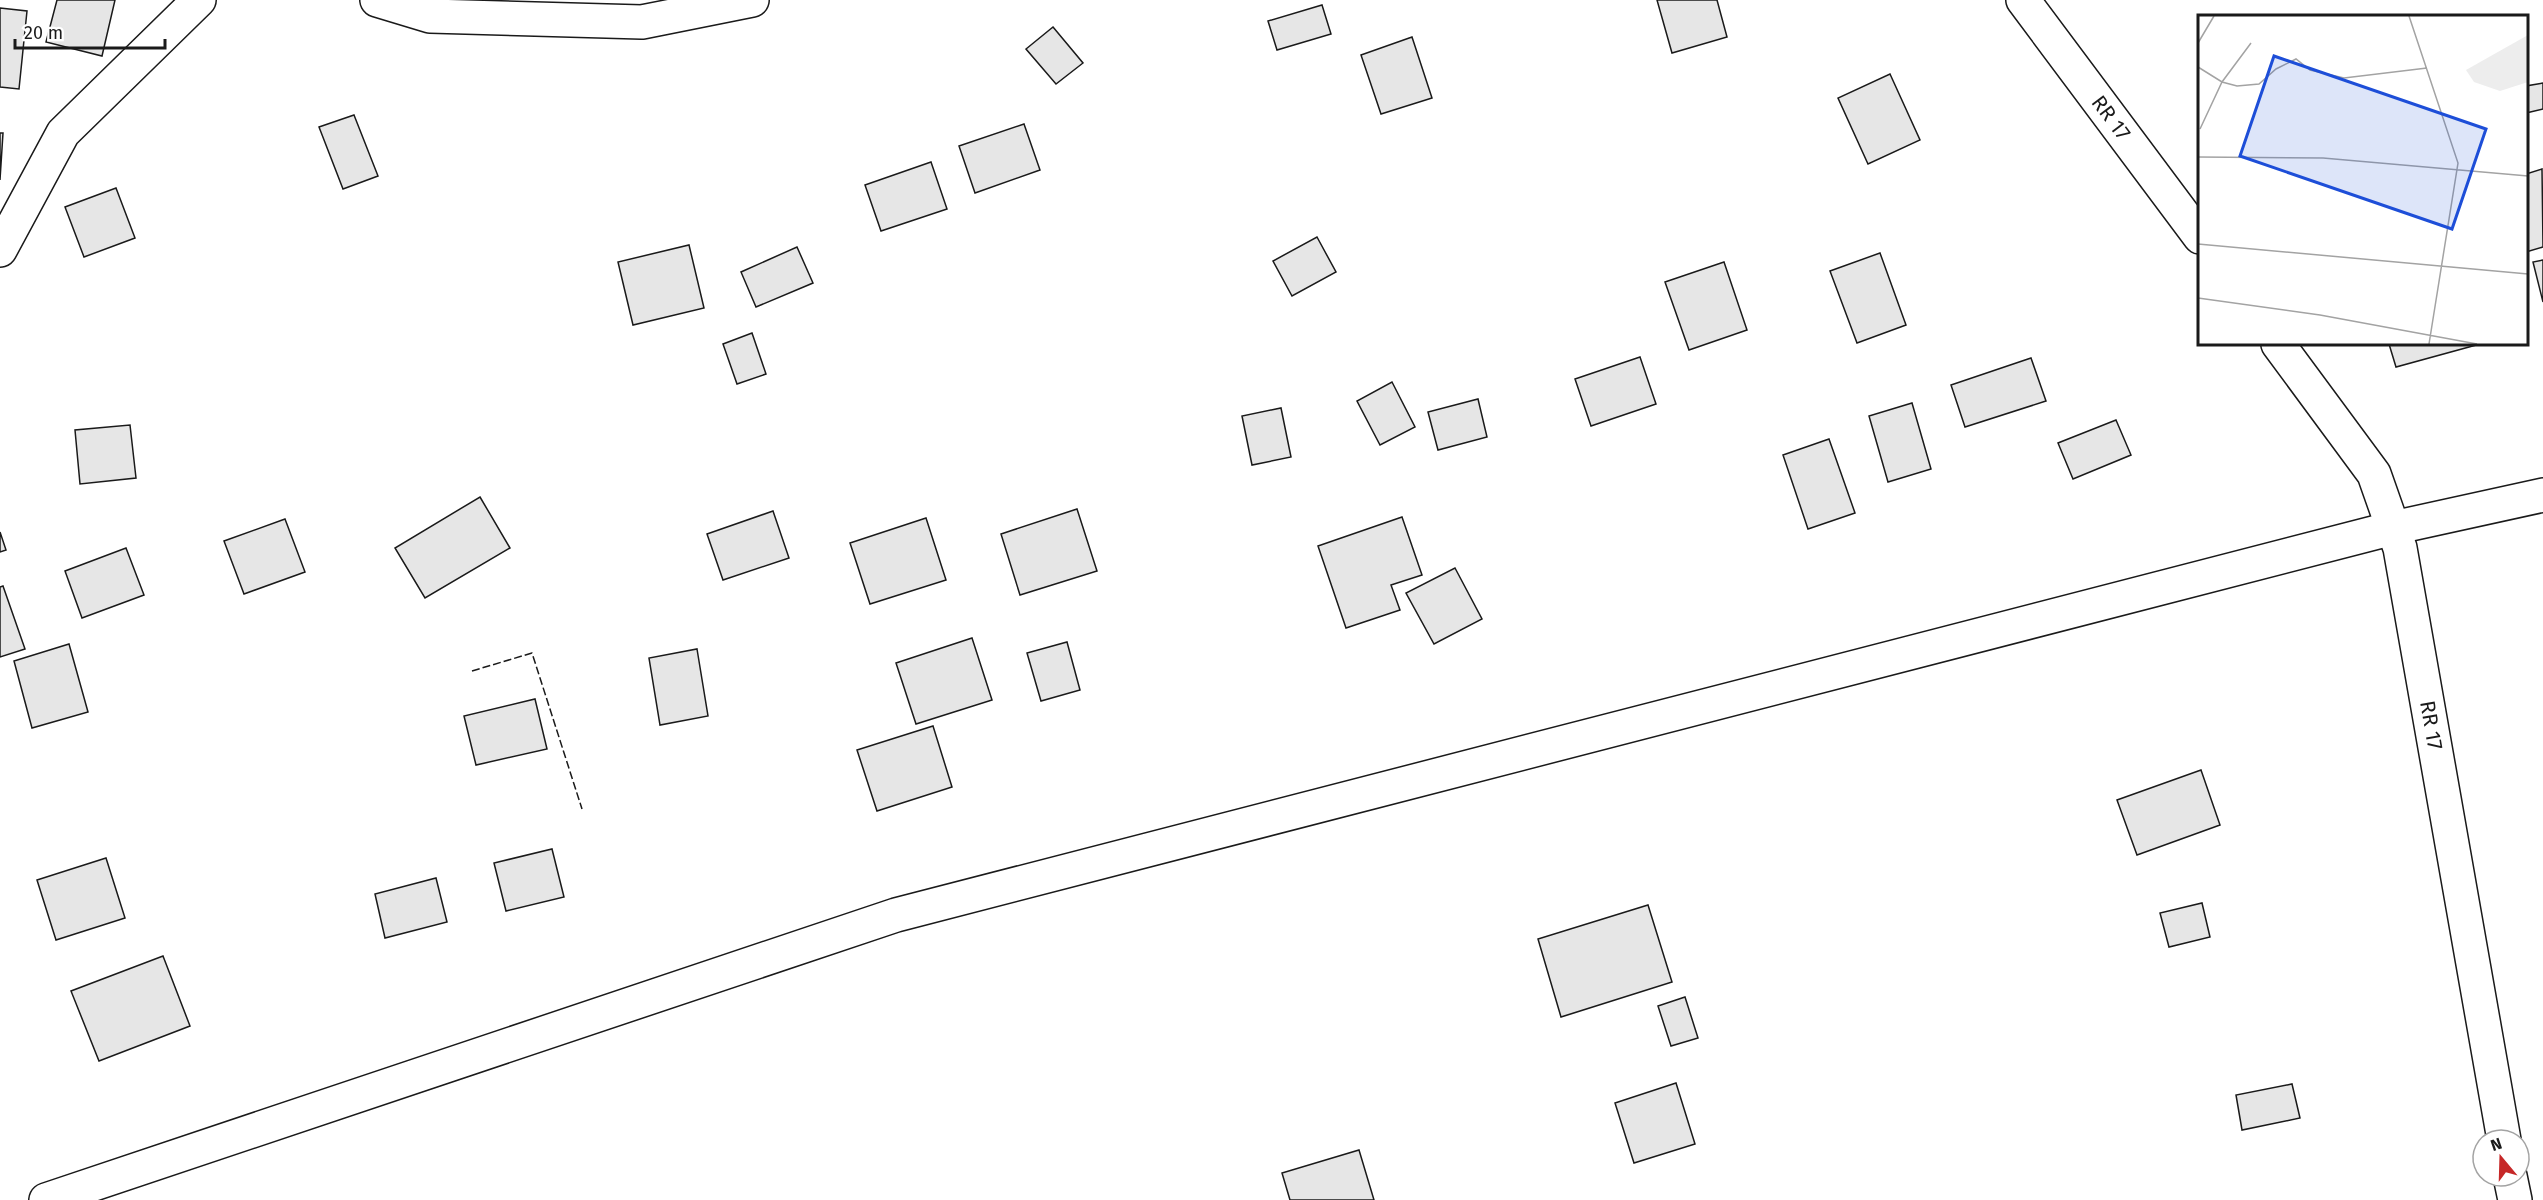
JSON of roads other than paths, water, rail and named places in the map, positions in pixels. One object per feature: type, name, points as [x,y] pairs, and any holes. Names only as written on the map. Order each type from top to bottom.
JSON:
[{"type":"street","points":[[0,250],[63,133],[199,0]]},
{"type":"street","points":[[377,0],[430,16],[642,22],[752,0]]},
{"type":"street","name":"RR 17","points":[[2023,0],[2198,236]]},
{"type":"street","name":"RR 17","points":[[2279,345],[2374,474],[2400,548],[2502,1128]]},
{"type":"street","points":[[46,1200],[896,915],[2393,528],[2543,495]]}]
